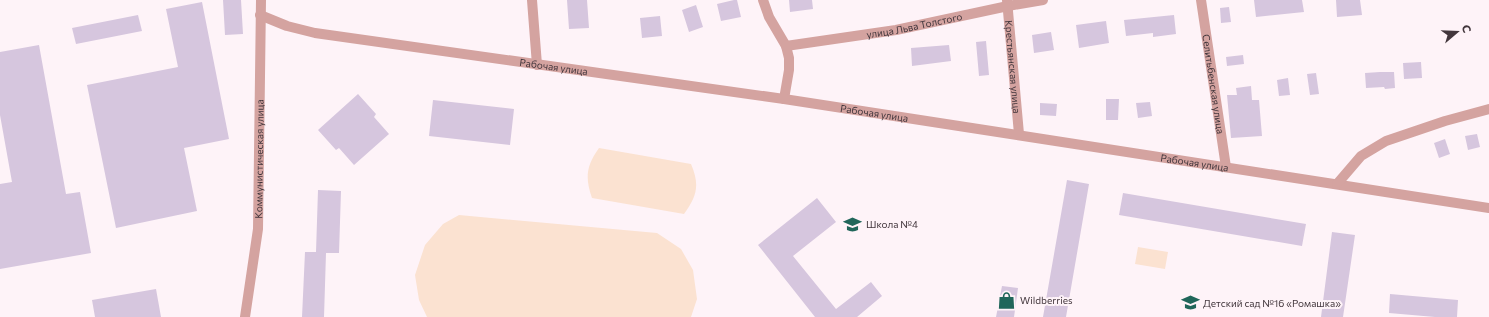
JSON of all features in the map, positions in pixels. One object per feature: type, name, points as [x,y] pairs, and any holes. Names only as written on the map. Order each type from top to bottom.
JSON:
[{"type":"street","name":"Коммунистическая улица","points":[[245,317],[258,229],[260,0]]},
{"type":"street","points":[[532,0],[537,65]]},
{"type":"street","points":[[763,0],[769,17],[786,46],[789,58],[789,70],[784,99]]},
{"type":"street","name":"улица Льва Толстого","points":[[786,46],[896,30],[1008,3],[1043,0]]},
{"type":"street","name":"Селитьбенская улица","points":[[1201,0],[1226,167]]},
{"type":"street","name":"Крестьянская улица","points":[[1008,3],[1019,134]]},
{"type":"street","name":"Рабочая улица","points":[[260,15],[287,26],[315,33],[784,99],[1019,134],[1489,208]]},
{"type":"street","points":[[1336,184],[1361,156],[1386,141],[1445,121],[1489,109]]},
{"type":"shaded area","points":[[599,148],[691,164],[696,178],[696,190],[692,202],[684,214],[592,198],[588,184],[588,172],[591,161]]},
{"type":"shaded area","points":[[459,215],[657,233],[681,249],[693,270],[697,299],[691,317],[427,317],[419,300],[415,275],[425,245],[443,224]]},
{"type":"shaded area","points":[[1138,247],[1168,252],[1165,269],[1135,264]]},
{"type":"building","points":[[223,0],[241,0],[243,34],[225,35]]},
{"type":"building","points":[[567,0],[587,0],[589,28],[569,29]]},
{"type":"building","points":[[737,0],[741,17],[721,21],[717,4]]},
{"type":"building","points":[[789,0],[812,0],[813,9],[790,12]]},
{"type":"building","points":[[1254,0],[1302,0],[1304,12],[1256,17]]},
{"type":"building","points":[[1336,0],[1360,0],[1362,15],[1337,17]]},
{"type":"building","points":[[202,2],[229,139],[184,148],[197,211],[116,228],[87,85],[178,67],[166,9]]},
{"type":"building","points":[[696,5],[703,27],[689,32],[682,10]]},
{"type":"building","points":[[1229,7],[1231,22],[1221,23],[1220,8]]},
{"type":"building","points":[[138,15],[142,31],[76,44],[72,28]]},
{"type":"building","points":[[1174,15],[1176,34],[1153,37],[1153,33],[1126,36],[1124,20]]},
{"type":"building","points":[[660,16],[662,36],[642,38],[640,18]]},
{"type":"building","points":[[1106,21],[1109,43],[1079,48],[1076,25]]},
{"type":"building","points":[[1051,32],[1054,50],[1034,53],[1032,35]]},
{"type":"building","points":[[986,41],[989,75],[979,76],[976,42]]},
{"type":"building","points":[[39,45],[66,194],[80,192],[91,253],[0,269],[0,184],[12,182],[0,115],[0,52]]},
{"type":"building","points":[[949,45],[951,61],[912,66],[911,48]]},
{"type":"building","points":[[1243,55],[1244,64],[1227,66],[1226,57]]},
{"type":"building","points":[[1421,62],[1422,78],[1404,79],[1403,63]]},
{"type":"building","points":[[1394,72],[1395,88],[1366,88],[1365,73]]},
{"type":"building","points":[[1316,73],[1319,94],[1310,95],[1307,74]]},
{"type":"building","points":[[1288,78],[1290,95],[1279,96],[1277,80]]},
{"type":"building","points":[[1251,86],[1252,100],[1259,100],[1262,136],[1231,138],[1227,95],[1237,95],[1236,88]]},
{"type":"building","points":[[358,94],[376,114],[374,117],[389,134],[354,165],[339,148],[336,150],[318,130]]},
{"type":"building","points":[[1106,99],[1119,99],[1118,120],[1106,120]]},
{"type":"building","points":[[433,100],[514,109],[510,145],[429,136]]},
{"type":"building","points":[[1150,102],[1152,116],[1138,118],[1136,103]]},
{"type":"building","points":[[1040,103],[1057,104],[1056,116],[1040,115]]},
{"type":"building","points":[[1477,134],[1480,147],[1468,150],[1465,136]]},
{"type":"building","points":[[1445,139],[1450,154],[1439,158],[1434,143]]},
{"type":"building","points":[[1067,180],[1089,184],[1066,317],[1043,317]]},
{"type":"building","points":[[318,190],[341,191],[339,253],[326,253],[324,317],[302,317],[305,252],[316,252]]},
{"type":"building","points":[[1123,193],[1306,224],[1302,246],[1119,215]]},
{"type":"building","points":[[817,198],[836,222],[793,256],[836,309],[871,282],[882,296],[857,317],[815,317],[758,245]]},
{"type":"building","points":[[1332,232],[1355,235],[1343,317],[1321,317]]},
{"type":"building","points":[[1002,286],[1018,288],[1014,317],[996,317]]},
{"type":"building","points":[[156,289],[161,317],[95,317],[92,300]]},
{"type":"building","points":[[1390,294],[1458,300],[1457,317],[1435,317],[1389,313]]},
{"type":"place","name":"Школа №4","points":[[853,224]]},
{"type":"place","name":"Wildberries","points":[[1007,300]]},
{"type":"place","name":"Детский сад №16 «Ромашка»","points":[[1190,303]]}]
